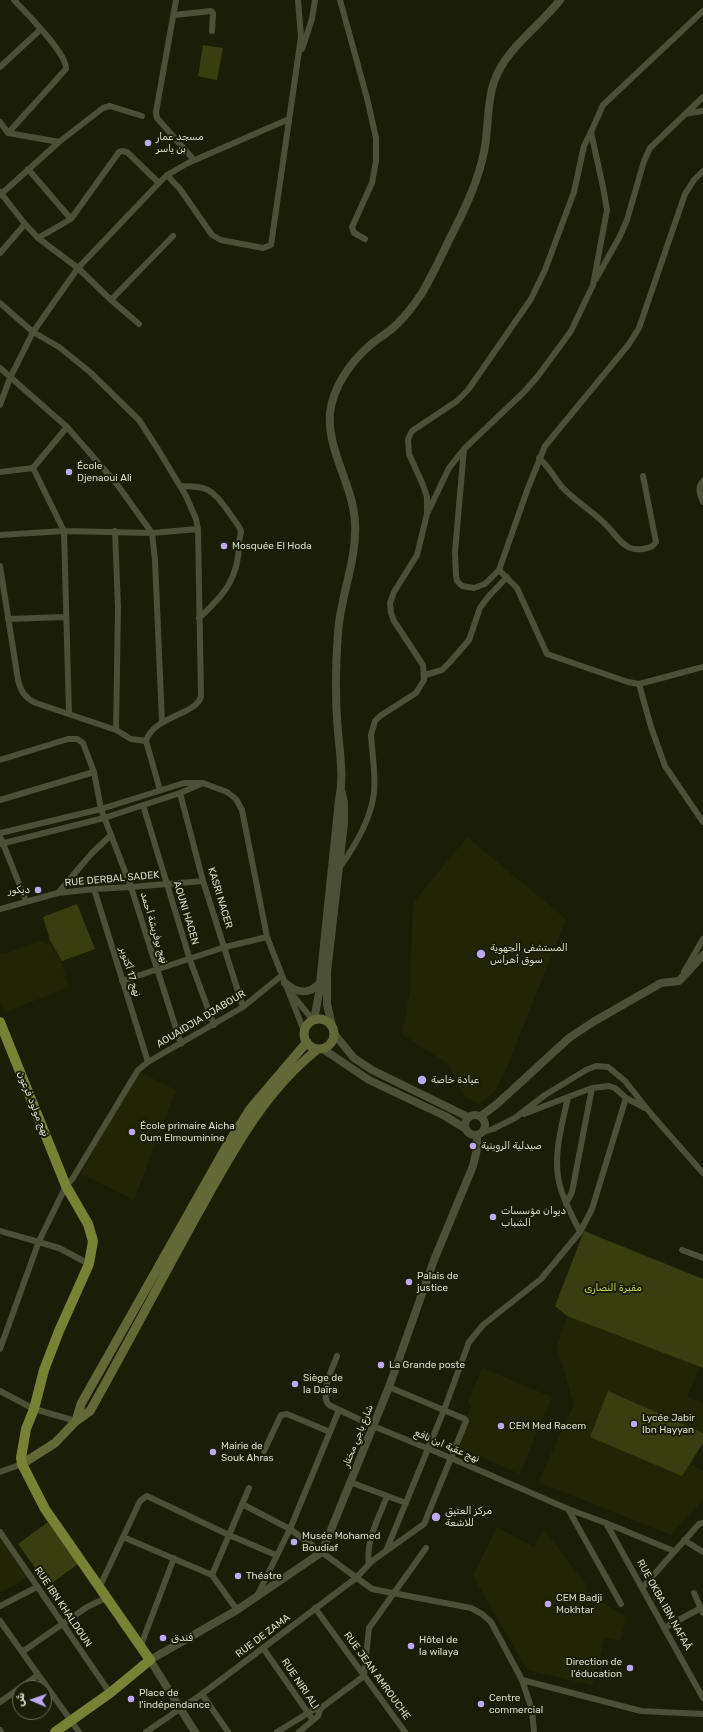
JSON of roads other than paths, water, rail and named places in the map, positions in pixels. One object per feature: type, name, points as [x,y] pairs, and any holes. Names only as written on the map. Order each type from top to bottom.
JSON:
[{"type":"main road","points":[[55,1732],[110,1693],[150,1660],[106,1598],[100,1586],[45,1510],[22,1464],[55,1443],[76,1421],[90,1411],[191,1226],[245,1133],[280,1085],[298,1066],[320,1049],[332,1043],[334,1030],[324,1020],[314,1020],[309,1023],[304,1031],[306,1042],[310,1046],[320,1049]]},
{"type":"main road","name":"نهج مولود فرعون","points":[[0,1023],[66,1186],[92,1232],[93,1241],[89,1264],[59,1331],[44,1370],[34,1409],[26,1428],[21,1458],[22,1464]]},
{"type":"main road","points":[[76,1421],[81,1404],[226,1147],[250,1109],[306,1042]]},
{"type":"street","points":[[8,133],[66,69],[65,59],[41,29],[14,0]]},
{"type":"street","points":[[176,0],[156,112],[157,118],[194,160]]},
{"type":"street","points":[[167,175],[180,189],[212,235],[221,240],[263,248],[268,248],[271,245],[298,60],[301,28],[298,0]]},
{"type":"street","points":[[298,60],[310,26],[315,0]]},
{"type":"street","points":[[340,0],[367,98],[376,138],[376,161],[372,183],[352,227],[354,233],[365,239]]},
{"type":"street","points":[[314,1020],[345,814],[342,791],[342,764],[337,719],[336,662],[341,608],[353,555],[356,526],[351,497],[332,441],[330,425],[331,403],[340,382],[354,362],[408,313],[422,293],[464,209],[480,170],[485,150],[489,101],[494,81],[506,61],[560,0]]},
{"type":"street","points":[[174,15],[210,11],[214,16],[212,31]]},
{"type":"street","points":[[427,514],[425,491],[409,454],[408,440],[412,431],[456,401],[468,390],[531,299],[545,270],[574,192],[584,146],[603,105],[703,11]]},
{"type":"street","points":[[0,67],[41,29]]},
{"type":"street","points":[[468,1117],[386,1078],[366,1067],[354,1058],[334,1030],[327,1004],[328,972],[337,868],[356,842],[372,804],[374,780],[371,735],[372,728],[380,716],[416,693],[422,685],[424,675],[420,661],[392,617],[390,603],[394,592],[417,556],[427,514],[449,468],[464,449],[524,392],[538,376],[571,331],[593,285],[620,236],[644,161],[650,148],[703,97]]},
{"type":"street","points":[[139,324],[111,300],[78,268],[38,238],[0,193],[59,142],[103,108],[110,106],[142,116]]},
{"type":"street","points":[[685,114],[703,111]]},
{"type":"street","points":[[0,405],[10,378],[34,332],[78,268],[167,175],[194,160],[289,119]]},
{"type":"street","points":[[0,122],[8,133],[59,142]]},
{"type":"street","points":[[591,132],[604,187],[606,210],[593,285]]},
{"type":"street","points":[[38,238],[71,219],[119,152],[127,152],[159,183]]},
{"type":"street","points":[[28,169],[71,219]]},
{"type":"street","points":[[464,449],[455,552],[457,582],[465,587],[474,588],[489,582],[499,570],[539,458],[545,446],[629,344],[639,328],[686,194],[694,180],[703,171]]},
{"type":"street","points":[[0,253],[25,224]]},
{"type":"street","points":[[111,300],[173,236]]},
{"type":"street","points":[[0,303],[34,332],[59,347],[90,372],[139,420],[180,486],[196,519],[198,529],[200,700],[196,705],[162,722],[148,734],[146,741],[160,790]]},
{"type":"street","points":[[0,368],[67,427],[116,483],[152,533],[155,560],[162,722]]},
{"type":"street","points":[[0,472],[33,468],[67,427]]},
{"type":"street","points":[[539,458],[549,467],[562,486],[604,522],[626,546],[632,549],[654,546],[656,542],[643,476]]},
{"type":"street","points":[[33,468],[64,531],[69,714]]},
{"type":"street","points":[[703,481],[701,483],[700,491],[703,502]]},
{"type":"street","points":[[180,486],[200,486],[207,489],[215,495],[225,507],[241,531],[239,552],[233,577],[215,603],[199,618]]},
{"type":"street","points":[[0,535],[64,531],[152,533],[198,529]]},
{"type":"street","points":[[115,532],[118,607],[116,730]]},
{"type":"street","points":[[0,566],[18,680],[23,694],[36,703],[116,730],[131,738],[146,741]]},
{"type":"street","points":[[499,570],[517,588],[547,654],[628,682],[639,684],[703,667]]},
{"type":"street","points":[[424,675],[442,670],[469,640],[480,608],[507,577]]},
{"type":"street","points":[[8,619],[66,617]]},
{"type":"street","points":[[639,684],[651,726],[665,766],[703,822]]},
{"type":"street","name":"نهج بوفريشة أحمد","points":[[0,760],[74,738],[83,743],[94,772],[101,809],[131,887],[156,969],[182,1044]]},
{"type":"street","points":[[0,800],[94,772]]},
{"type":"street","points":[[26,901],[2,843],[0,834],[101,809],[184,783],[203,783],[227,792],[236,799],[242,810],[267,937],[304,1031]]},
{"type":"street","points":[[2,843],[104,818],[180,793],[203,783]]},
{"type":"street","name":"KASRI NACER","points":[[180,793],[203,881],[243,1008]]},
{"type":"street","name":"AOUNI HACEN","points":[[143,805],[190,960],[214,1025]]},
{"type":"street","points":[[58,893],[92,854],[111,835]]},
{"type":"street","name":"RUE DERBAL SADEK","points":[[0,909],[58,893],[203,881]]},
{"type":"street","name":"نهج 17 أكتوبر","points":[[94,889],[148,1062]]},
{"type":"street","points":[[122,981],[156,969],[190,960],[225,947],[267,937]]},
{"type":"street","points":[[679,981],[703,939]]},
{"type":"street","points":[[481,1116],[497,1104],[569,1038],[661,983],[679,981],[703,955]]},
{"type":"street","points":[[285,982],[301,992],[312,990],[320,983]]},
{"type":"street","points":[[285,982],[314,1020]]},
{"type":"street","name":"AOUAIDJIA DJABOUR","points":[[0,1349],[39,1241],[66,1186],[73,1178],[138,1070],[148,1062],[182,1044],[285,982]]},
{"type":"street","points":[[320,1049],[369,1080],[445,1116],[470,1134],[493,1129],[515,1118],[592,1088],[609,1086],[615,1088],[626,1098],[644,1107],[652,1115]]},
{"type":"street","points":[[515,1118],[569,1080],[586,1070],[602,1066],[608,1067],[619,1075],[703,1173]]},
{"type":"street","points":[[566,1204],[572,1192],[592,1088]]},
{"type":"street","points":[[568,1097],[558,1142],[557,1163],[560,1185],[566,1204],[580,1232]]},
{"type":"street","points":[[386,1551],[444,1410],[469,1342],[484,1325],[541,1279],[580,1232],[592,1209],[626,1098]]},
{"type":"street","points":[[466,1130],[465,1123],[468,1117],[475,1114],[481,1116],[486,1125],[480,1133]]},
{"type":"street","name":"شارع باجي مختار","points":[[322,1552],[389,1387],[434,1260],[473,1166],[480,1133]]},
{"type":"street","points":[[0,1231],[59,1248],[89,1264]]},
{"type":"street","points":[[682,1250],[703,1258]]},
{"type":"street","name":"نهج عقبة ابن نافع","points":[[337,1356],[326,1389],[325,1397],[329,1405],[373,1426],[452,1458],[568,1509],[674,1551]]},
{"type":"street","points":[[389,1387],[444,1410]]},
{"type":"street","points":[[0,1391],[34,1409],[76,1421]]},
{"type":"street","points":[[257,1596],[276,1554],[290,1529],[340,1410]]},
{"type":"street","name":"RUE DE ZAMA","points":[[146,1732],[202,1694],[356,1578],[369,1564],[424,1524],[466,1421],[466,1419],[444,1410]]},
{"type":"street","points":[[264,1451],[281,1414],[287,1414],[330,1432]]},
{"type":"street","points":[[0,1472],[22,1464]]},
{"type":"street","points":[[350,1482],[406,1503]]},
{"type":"street","points":[[212,1575],[249,1488]]},
{"type":"street","points":[[100,1586],[140,1501],[147,1496],[229,1535],[276,1554]]},
{"type":"street","points":[[369,1564],[367,1555],[369,1544],[387,1496]]},
{"type":"street","points":[[242,1504],[290,1529],[372,1589],[471,1608],[482,1614],[491,1622],[522,1680],[532,1710],[534,1732]]},
{"type":"street","points":[[568,1509],[621,1604]]},
{"type":"street","points":[[642,1588],[684,1540],[702,1522]]},
{"type":"street","name":"RUE OKBA IBN NAFAÂ","points":[[606,1523],[702,1695]]},
{"type":"street","name":"RUE IBN KHALDOUN","points":[[0,1532],[110,1693]]},
{"type":"street","points":[[123,1537],[212,1575],[237,1610]]},
{"type":"street","points":[[684,1540],[703,1552]]},
{"type":"street","points":[[277,1732],[308,1713],[321,1708],[364,1676],[369,1628],[426,1548]]},
{"type":"street","points":[[196,1732],[150,1660],[237,1610],[322,1552]]},
{"type":"street","points":[[140,1645],[174,1558]]},
{"type":"street","points":[[0,1606],[37,1587]]},
{"type":"street","points":[[664,1628],[702,1611],[694,1593]]},
{"type":"street","points":[[22,1652],[87,1607],[106,1598]]},
{"type":"street","name":"RUE JEAN AMROUCHE","points":[[315,1608],[405,1732]]},
{"type":"street","points":[[0,1621],[79,1732]]},
{"type":"street","points":[[0,1634],[6,1630]]},
{"type":"street","name":"RUE NIRI ALI","points":[[263,1648],[313,1720]]},
{"type":"street","points":[[31,1680],[38,1675]]},
{"type":"street","points":[[522,1680],[641,1711],[703,1714]]},
{"type":"street","points":[[0,1702],[12,1694]]},
{"type":"street","points":[[202,1694],[228,1732]]},
{"type":"street","points":[[299,1732],[318,1716],[321,1708]]},
{"type":"place","name":"مسجد عمار بن ياسر","points":[[148,143]]},
{"type":"place","name":"École Djenaoui Ali","points":[[69,472]]},
{"type":"place","name":"Mosquée El Hoda","points":[[224,546]]},
{"type":"place","name":"ديكور","points":[[38,890]]},
{"type":"place","name":"المستشفى الجهوية سوق أهراس","points":[[481,954]]},
{"type":"place","name":"عيادة خاصة","points":[[422,1080]]},
{"type":"place","name":"École primaire Aicha Oum Elmouminine","points":[[132,1132]]},
{"type":"place","name":"صيدلية الروينية","points":[[473,1146]]},
{"type":"place","name":"ديوان مؤسسات الشباب","points":[[493,1217]]},
{"type":"place","name":"Palais de justice","points":[[409,1282]]},
{"type":"place","name":"La Grande poste","points":[[381,1365]]},
{"type":"place","name":"Siège de la Daïra","points":[[295,1384]]},
{"type":"place","name":"Lycée Jabir Ibn Hayyan","points":[[634,1424]]},
{"type":"place","name":"CEM Med Racem","points":[[501,1426]]},
{"type":"place","name":"Mairie de Souk Ahras","points":[[213,1452]]},
{"type":"place","name":"مركز العتيق للاشعة","points":[[436,1517]]},
{"type":"place","name":"Musée Mohamed Boudiaf","points":[[294,1542]]},
{"type":"place","name":"Théatre","points":[[238,1576]]},
{"type":"place","name":"CEM Badji Mokhtar","points":[[548,1604]]},
{"type":"place","name":"فندق","points":[[163,1638]]},
{"type":"place","name":"Hôtel de la wilaya","points":[[411,1646]]},
{"type":"place","name":"Direction de l'éducation","points":[[630,1668]]},
{"type":"place","name":"Place de l'indépendance","points":[[131,1699]]},
{"type":"place","name":"Centre commercial","points":[[481,1704]]},
{"type":"park label","name":"مقبرة النصارى","points":[[613,1288]]}]
